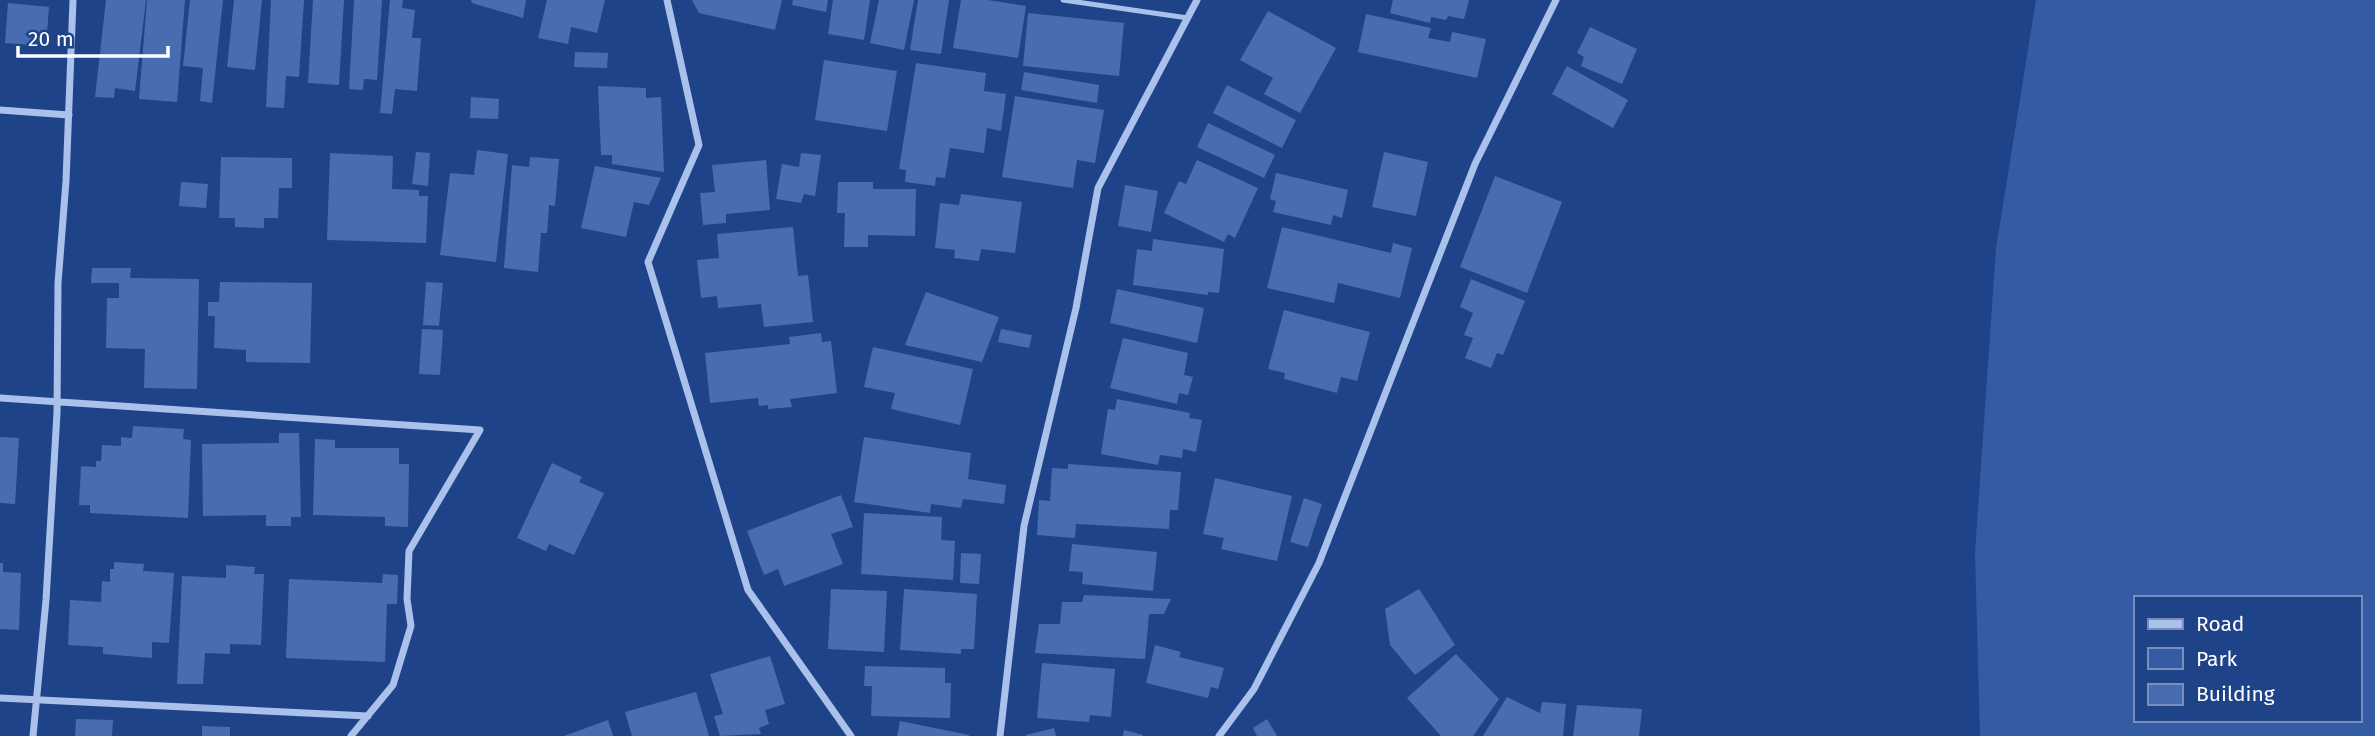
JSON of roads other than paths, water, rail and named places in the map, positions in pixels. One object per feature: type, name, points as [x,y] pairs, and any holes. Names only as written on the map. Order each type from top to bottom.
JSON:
[{"type":"street","points":[[33,736],[46,600],[57,400],[58,284],[73,0]]},
{"type":"street","points":[[667,0],[699,145],[648,262],[748,590],[850,736]]},
{"type":"street","points":[[1000,736],[1024,526],[1076,309],[1098,188],[1197,0]]},
{"type":"street","points":[[1219,736],[1254,689],[1320,563],[1475,164],[1556,0]]},
{"type":"street","points":[[0,110],[69,115]]},
{"type":"street","points":[[0,398],[480,430],[409,551],[407,598],[411,626],[393,685],[351,736]]},
{"type":"street","points":[[0,698],[368,716]]},
{"type":"lane","points":[[1063,0],[1188,18]]}]
